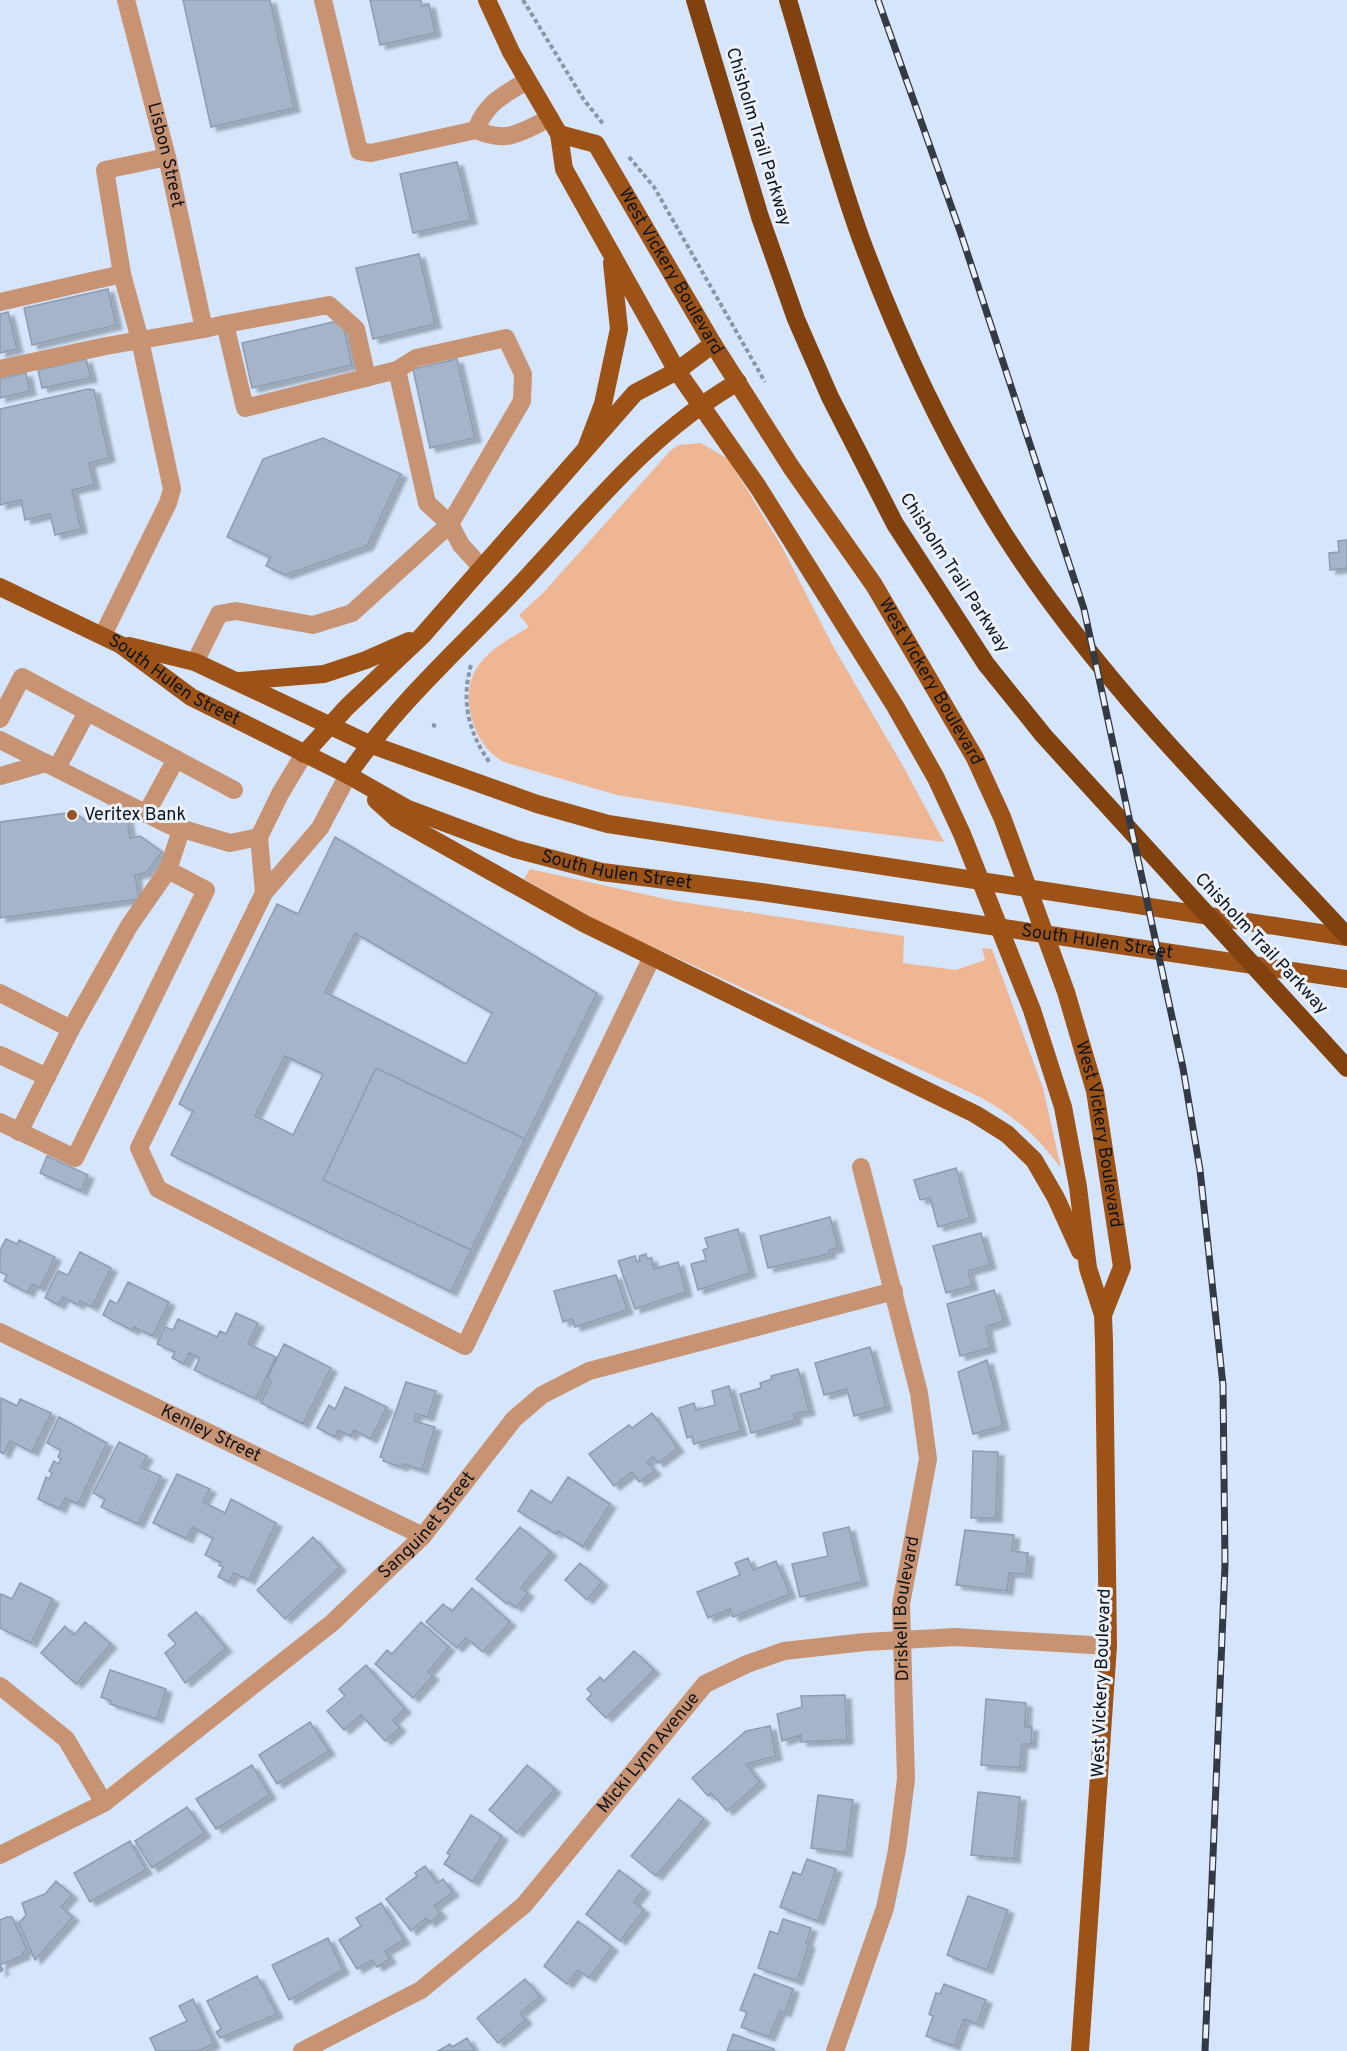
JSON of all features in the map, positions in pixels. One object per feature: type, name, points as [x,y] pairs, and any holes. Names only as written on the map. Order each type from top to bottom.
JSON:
[{"type":"highway","name":"Chisholm Trail Parkway","points":[[695,0],[777,268],[814,362],[844,427],[895,524],[986,664],[1078,775],[1347,1068]]},
{"type":"highway","points":[[788,0],[861,238],[892,318],[974,485],[1005,536],[1070,628],[1147,719],[1347,936]]},
{"type":"main road","name":"West Vickery Boulevard","points":[[487,0],[527,81],[559,134],[564,169],[677,371],[758,488],[842,618],[936,778],[962,834],[1032,1010],[1063,1107],[1078,1187],[1088,1268],[1103,1315],[1108,1646],[1080,2051]]},
{"type":"main road","name":"West Vickery Boulevard","points":[[559,134],[596,144],[713,345],[791,467],[874,585],[975,758],[1002,817],[1066,992],[1095,1091],[1122,1266],[1103,1315]]},
{"type":"main road","points":[[585,453],[605,396],[619,329],[611,255]]},
{"type":"main road","points":[[304,754],[329,726],[422,636],[585,453],[635,393],[677,371],[713,345]]},
{"type":"main road","points":[[738,382],[700,404],[623,471],[516,589],[395,711],[348,775],[397,819],[585,924],[948,1100],[1007,1134],[1034,1160],[1056,1198],[1088,1268]]},
{"type":"main road","points":[[1,590],[121,645]]},
{"type":"main road","points":[[237,682],[324,674],[366,660],[422,636]]},
{"type":"main road","name":"South Hulen Street","points":[[121,645],[195,662],[369,744],[537,804],[608,824],[1347,936]]},
{"type":"main road","name":"South Hulen Street","points":[[121,645],[191,697],[348,775],[408,809],[515,849],[602,872],[908,914],[1347,980]]},
{"type":"street","name":"Lisbon Street","points":[[126,0],[167,157],[203,321]]},
{"type":"street","points":[[323,0],[359,151],[370,153],[476,130],[494,137],[510,137],[550,117]]},
{"type":"street","points":[[476,130],[481,116],[490,104],[527,81]]},
{"type":"street","points":[[103,635],[168,503],[172,489],[140,340],[122,274],[105,170],[167,157]]},
{"type":"street","points":[[0,302],[122,274]]},
{"type":"street","points":[[0,369],[140,340],[203,321],[225,324],[329,305],[356,329],[367,378]]},
{"type":"street","points":[[195,662],[219,614],[236,611],[313,625],[352,614],[450,524],[522,401],[522,374],[506,338],[416,358],[398,370],[245,408],[225,324]]},
{"type":"street","points":[[398,370],[427,502],[450,524],[461,545],[482,568]]},
{"type":"street","points":[[0,720],[22,677],[234,790]]},
{"type":"street","points":[[0,776],[51,766],[87,712]]},
{"type":"street","points":[[0,740],[169,825],[231,843],[259,837]]},
{"type":"street","points":[[264,893],[259,837],[280,794],[304,754]]},
{"type":"street","points":[[146,814],[176,759]]},
{"type":"street","points":[[348,775],[320,828],[264,893],[139,1148],[158,1189],[465,1346],[652,957]]},
{"type":"street","points":[[20,1132],[71,1029],[129,926],[168,870],[182,827]]},
{"type":"street","points":[[0,1122],[75,1158],[206,890],[168,870]]},
{"type":"street","points":[[0,993],[71,1029]]},
{"type":"street","points":[[0,1055],[47,1077]]},
{"type":"street","name":"Driskell Boulevard","points":[[835,2051],[885,1908],[897,1850],[906,1779],[904,1640],[901,1604],[928,1459],[919,1393],[861,1167]]},
{"type":"street","name":"Sanguinet Street","points":[[0,1855],[104,1803],[332,1623],[423,1536],[514,1419],[542,1395],[589,1371],[894,1291]]},
{"type":"street","name":"Kenley Street","points":[[0,1332],[423,1536]]},
{"type":"street","name":"Micki Lynn Avenue","points":[[302,2051],[421,1990],[524,1905],[705,1684],[747,1664],[784,1652],[904,1640],[956,1637],[1108,1646]]},
{"type":"street","points":[[0,1686],[66,1739],[104,1803]]},
{"type":"path","points":[[471,664],[466,682],[467,717],[472,734],[490,763]]},
{"type":"shaded area","points":[[701,443],[728,459],[740,478],[782,547],[834,648],[903,766],[944,842],[771,820],[617,795],[507,763],[496,757],[479,737],[473,724],[469,696],[475,671],[480,664],[499,646],[529,627],[519,615],[543,593],[671,450],[679,445]]},
{"type":"shaded area","points":[[530,869],[675,901],[904,936],[903,963],[956,970],[985,960],[982,948],[992,949],[1043,1088],[1061,1168],[1025,1128],[1005,1112],[980,1097],[603,924],[524,879]]},
{"type":"building","points":[[183,0],[270,0],[294,108],[211,127]]},
{"type":"building","points":[[370,0],[421,0],[422,6],[429,4],[435,33],[380,45]]},
{"type":"building","points":[[457,162],[471,220],[413,233],[400,174]]},
{"type":"building","points":[[419,254],[435,324],[373,339],[356,268]]},
{"type":"building","points":[[108,289],[116,325],[32,345],[24,308]]},
{"type":"building","points":[[8,312],[17,349],[0,353],[0,314]]},
{"type":"building","points":[[342,320],[352,365],[252,388],[242,343]]},
{"type":"building","points":[[86,359],[91,378],[42,388],[38,370]]},
{"type":"building","points":[[457,359],[475,438],[430,448],[413,369]]},
{"type":"building","points":[[26,373],[30,391],[0,398],[0,379]]},
{"type":"building","points":[[88,389],[94,390],[109,458],[89,463],[94,485],[72,490],[81,529],[55,535],[50,514],[25,520],[21,500],[0,505],[0,409]]},
{"type":"building","points":[[323,438],[401,474],[367,546],[285,575],[266,566],[270,557],[227,537],[263,459]]},
{"type":"building","points":[[1347,540],[1347,568],[1330,570],[1329,553],[1339,552],[1338,541]]},
{"type":"building","points":[[74,812],[88,823],[127,817],[130,838],[140,836],[162,852],[146,873],[135,875],[139,899],[0,918],[0,822]]},
{"type":"building","points":[[335,837],[597,993],[525,1139],[376,1068],[323,1180],[471,1250],[451,1292],[171,1155],[193,1111],[179,1104],[277,904],[298,914]],"holes":[[[355,933],[492,1013],[466,1064],[325,992]],[[285,1056],[323,1074],[293,1135],[255,1116]]]},
{"type":"building","points":[[376,1068],[525,1139],[471,1250],[323,1180]]},
{"type":"building","points":[[47,1156],[88,1175],[81,1191],[40,1173]]},
{"type":"building","points":[[956,1168],[970,1218],[938,1227],[930,1198],[920,1200],[914,1180]]},
{"type":"building","points":[[830,1217],[838,1248],[829,1250],[830,1254],[768,1268],[760,1236]]},
{"type":"building","points":[[738,1229],[750,1273],[698,1290],[691,1264],[706,1260],[703,1250],[708,1248],[705,1238]]},
{"type":"building","points":[[981,1233],[990,1265],[968,1271],[972,1286],[946,1293],[933,1246]]},
{"type":"building","points":[[6,1239],[17,1244],[19,1240],[55,1257],[40,1288],[32,1284],[28,1293],[4,1281],[7,1275],[0,1272],[0,1250]]},
{"type":"building","points":[[80,1252],[111,1268],[92,1307],[80,1301],[78,1305],[63,1297],[59,1305],[45,1298],[58,1271],[68,1275]]},
{"type":"building","points":[[646,1254],[647,1259],[651,1258],[654,1269],[678,1262],[686,1292],[635,1309],[618,1261],[635,1256],[637,1262],[640,1261],[639,1256]]},
{"type":"building","points":[[616,1275],[627,1310],[575,1327],[572,1319],[563,1322],[554,1291]]},
{"type":"building","points":[[128,1282],[169,1302],[153,1336],[134,1327],[133,1331],[103,1315],[110,1300],[117,1304]]},
{"type":"building","points":[[994,1290],[1004,1321],[986,1327],[990,1348],[960,1356],[947,1304]]},
{"type":"building","points":[[236,1313],[258,1323],[248,1344],[276,1357],[256,1399],[194,1370],[200,1358],[189,1353],[184,1364],[172,1358],[175,1352],[157,1344],[165,1327],[173,1330],[178,1319],[217,1337],[220,1331],[226,1334]]},
{"type":"building","points":[[284,1344],[331,1368],[303,1424],[261,1403],[271,1382],[268,1377]]},
{"type":"building","points":[[870,1347],[886,1407],[854,1416],[847,1389],[824,1395],[815,1363]]},
{"type":"building","points":[[987,1360],[1003,1426],[973,1434],[958,1372]]},
{"type":"building","points":[[798,1369],[809,1411],[794,1414],[796,1420],[751,1433],[740,1394],[761,1388],[760,1383],[772,1379],[771,1376]]},
{"type":"building","points":[[406,1382],[436,1391],[428,1417],[416,1414],[414,1421],[435,1427],[422,1470],[403,1464],[402,1467],[383,1461],[384,1458],[380,1457]]},
{"type":"building","points":[[729,1386],[741,1431],[694,1444],[692,1436],[687,1438],[679,1408],[694,1403],[696,1410],[715,1405],[712,1391]]},
{"type":"building","points":[[345,1387],[387,1407],[371,1439],[354,1430],[351,1436],[338,1430],[335,1437],[317,1428],[329,1405],[335,1409]]},
{"type":"building","points":[[1,1398],[17,1406],[20,1399],[51,1413],[32,1452],[10,1441],[4,1454],[0,1452]]},
{"type":"building","points":[[652,1413],[678,1448],[658,1463],[653,1457],[647,1462],[655,1471],[639,1482],[632,1472],[614,1486],[589,1454],[629,1425],[632,1428]]},
{"type":"building","points":[[59,1417],[107,1443],[78,1504],[65,1498],[60,1509],[38,1499],[46,1477],[49,1479],[52,1473],[49,1471],[54,1461],[58,1464],[61,1459],[58,1457],[61,1450],[47,1443]]},
{"type":"building","points":[[119,1442],[147,1456],[141,1467],[161,1476],[138,1524],[101,1507],[105,1499],[93,1493]]},
{"type":"building","points":[[973,1451],[998,1452],[996,1518],[971,1518]]},
{"type":"building","points":[[177,1474],[210,1489],[203,1502],[225,1513],[231,1499],[276,1523],[249,1580],[234,1573],[229,1582],[218,1577],[223,1567],[219,1565],[220,1562],[205,1555],[213,1538],[192,1527],[187,1539],[153,1523]]},
{"type":"building","points":[[568,1477],[610,1504],[583,1547],[558,1531],[556,1534],[518,1511],[531,1490],[551,1503]]},
{"type":"building","points":[[520,1527],[551,1552],[521,1588],[528,1593],[516,1608],[509,1602],[507,1604],[476,1579]]},
{"type":"building","points":[[849,1527],[862,1582],[800,1597],[792,1564],[828,1556],[823,1533]]},
{"type":"building","points":[[965,1530],[1014,1535],[1012,1551],[1028,1553],[1026,1574],[1009,1573],[1007,1591],[956,1585]]},
{"type":"building","points":[[313,1537],[340,1567],[285,1619],[257,1590]]},
{"type":"building","points":[[748,1558],[753,1570],[776,1561],[790,1594],[733,1617],[730,1609],[708,1618],[697,1592],[740,1575],[735,1563]]},
{"type":"building","points":[[580,1563],[602,1582],[587,1600],[565,1580]]},
{"type":"building","points":[[20,1583],[53,1599],[31,1643],[0,1628],[0,1596],[1,1594],[12,1599]]},
{"type":"building","points":[[472,1588],[510,1622],[483,1652],[466,1638],[457,1648],[426,1622],[443,1604],[452,1611]]},
{"type":"building","points":[[196,1612],[226,1648],[185,1683],[165,1653],[176,1644],[168,1635]]},
{"type":"building","points":[[85,1622],[111,1644],[76,1684],[41,1653],[65,1626],[74,1635]]},
{"type":"building","points":[[421,1622],[449,1647],[428,1672],[433,1676],[413,1698],[375,1664],[387,1650],[392,1654]]},
{"type":"building","points":[[634,1651],[654,1670],[606,1718],[587,1699],[592,1694],[587,1689],[600,1677],[604,1681]]},
{"type":"building","points":[[366,1665],[405,1709],[393,1720],[400,1728],[385,1741],[361,1715],[344,1730],[327,1711],[345,1696],[339,1689]]},
{"type":"building","points":[[110,1670],[166,1689],[157,1719],[110,1704],[111,1701],[101,1697]]},
{"type":"building","points":[[845,1695],[847,1740],[801,1742],[801,1735],[782,1741],[777,1714],[802,1707],[801,1696]]},
{"type":"building","points":[[986,1699],[1026,1703],[1025,1727],[1032,1727],[1031,1744],[1022,1744],[1020,1768],[981,1765]]},
{"type":"building","points":[[310,1722],[329,1751],[277,1784],[259,1755]]},
{"type":"building","points":[[770,1726],[776,1756],[746,1764],[760,1782],[727,1811],[711,1793],[708,1796],[692,1778],[746,1731]]},
{"type":"building","points":[[252,1765],[270,1795],[216,1829],[196,1799]]},
{"type":"building","points":[[527,1765],[555,1789],[517,1833],[489,1810]]},
{"type":"building","points":[[978,1792],[1020,1797],[1014,1859],[971,1855]]},
{"type":"building","points":[[818,1795],[853,1800],[846,1853],[811,1848]]},
{"type":"building","points":[[679,1799],[704,1819],[656,1876],[631,1856]]},
{"type":"building","points":[[187,1807],[205,1833],[152,1868],[135,1841]]},
{"type":"building","points":[[471,1815],[502,1836],[473,1882],[444,1864],[450,1855],[447,1853]]},
{"type":"building","points":[[130,1841],[146,1870],[90,1902],[74,1873]]},
{"type":"building","points":[[807,1859],[836,1869],[818,1921],[780,1907],[793,1872],[801,1875]]},
{"type":"building","points":[[425,1866],[437,1883],[443,1879],[453,1892],[434,1906],[441,1914],[429,1923],[426,1918],[411,1931],[386,1899],[417,1876],[415,1873]]},
{"type":"building","points":[[619,1870],[644,1889],[634,1902],[644,1910],[620,1941],[586,1914]]},
{"type":"building","points":[[56,1881],[72,1895],[61,1907],[73,1917],[35,1960],[19,1923],[26,1915],[22,1903],[45,1894]]},
{"type":"building","points":[[968,1896],[1008,1910],[987,1970],[947,1955]]},
{"type":"building","points":[[381,1903],[404,1940],[385,1951],[390,1959],[377,1967],[372,1960],[357,1969],[339,1940],[361,1926],[356,1918]]},
{"type":"building","points":[[12,1917],[27,1950],[23,1952],[24,1955],[0,1965],[0,1920]]},
{"type":"building","points":[[783,1919],[811,1928],[806,1943],[809,1944],[797,1981],[758,1968],[770,1931],[778,1934]]},
{"type":"building","points":[[578,1921],[612,1947],[589,1978],[578,1970],[567,1984],[544,1966]]},
{"type":"building","points":[[328,1938],[343,1970],[289,2000],[272,1965]]},
{"type":"building","points":[[754,1974],[793,1989],[785,2013],[780,2011],[769,2037],[741,2027],[747,2012],[740,2010]]},
{"type":"building","points":[[257,1976],[277,2014],[220,2038],[216,2032],[221,2029],[207,2001]]},
{"type":"building","points":[[525,1979],[540,1996],[520,2013],[526,2020],[498,2043],[477,2018]]},
{"type":"building","points":[[944,1984],[986,2000],[977,2024],[964,2019],[954,2046],[926,2036],[933,2016],[929,2014],[936,1993],[940,1994]]},
{"type":"building","points":[[193,1999],[214,2044],[198,2051],[156,2051],[150,2038],[187,2021],[179,2006]]},
{"type":"building","points":[[733,2034],[774,2049],[774,2051],[727,2051]]},
{"type":"building","points":[[467,2038],[475,2051],[438,2051],[450,2044],[452,2047]]},
{"type":"railway","points":[[878,0],[961,234],[1084,609],[1183,1068],[1200,1170],[1223,1385],[1225,1565],[1205,2051]]},
{"type":"place","name":"Veritex Bank","points":[[72,815]]}]
